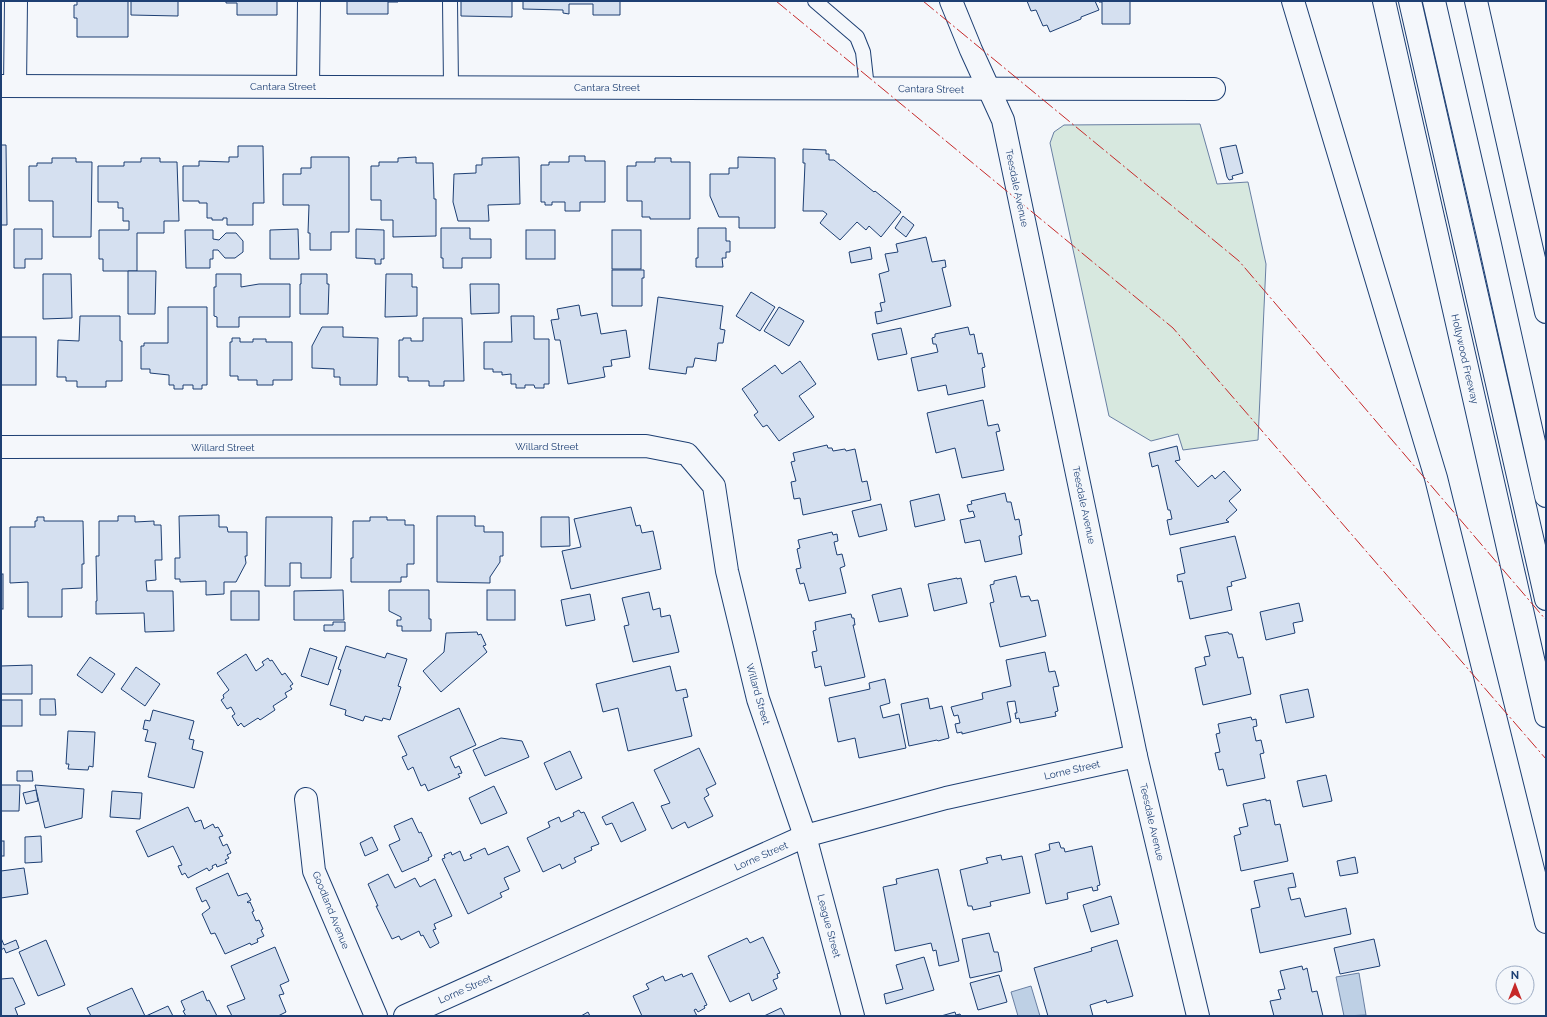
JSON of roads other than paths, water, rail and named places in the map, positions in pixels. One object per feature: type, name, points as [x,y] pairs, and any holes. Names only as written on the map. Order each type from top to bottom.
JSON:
[{"type":"main road","points":[[8,86],[16,1]]},
{"type":"main road","points":[[308,86],[309,1]]},
{"type":"main road","name":"Teesdale Avenue","points":[[951,1],[1003,120],[1136,756],[1198,1016]]},
{"type":"main road","points":[[1293,1],[1436,478],[1546,922]]},
{"type":"main road","name":"Hollywood Freeway","points":[[1384,1],[1546,716]]},
{"type":"main road","points":[[1410,1],[1546,599]]},
{"type":"main road","points":[[1434,1],[1546,496]]},
{"type":"main road","points":[[1476,1],[1546,312]]},
{"type":"main road","name":"Cantara Street","points":[[8,86],[451,86],[990,90],[1214,89]]},
{"type":"main road","name":"Willard Street","points":[[1,447],[646,446],[687,454],[714,486],[727,571],[758,699],[805,836]]},
{"type":"main road","name":"Lorne Street","points":[[405,1016],[805,836],[946,798],[1136,756]]},
{"type":"main road","name":"Goodland Avenue","points":[[306,799],[314,871],[376,1016]]},
{"type":"main road","name":"League Street","points":[[805,836],[853,1016]]},
{"type":"lane","points":[[450,1],[451,86]]},
{"type":"lane","points":[[815,1],[857,37],[863,52],[867,88]]},
{"type":"water","points":[[1359,973],[1366,1015],[1344,1016],[1336,977]]},
{"type":"water","points":[[1031,986],[1040,1016],[1018,1016],[1011,992]]}]
